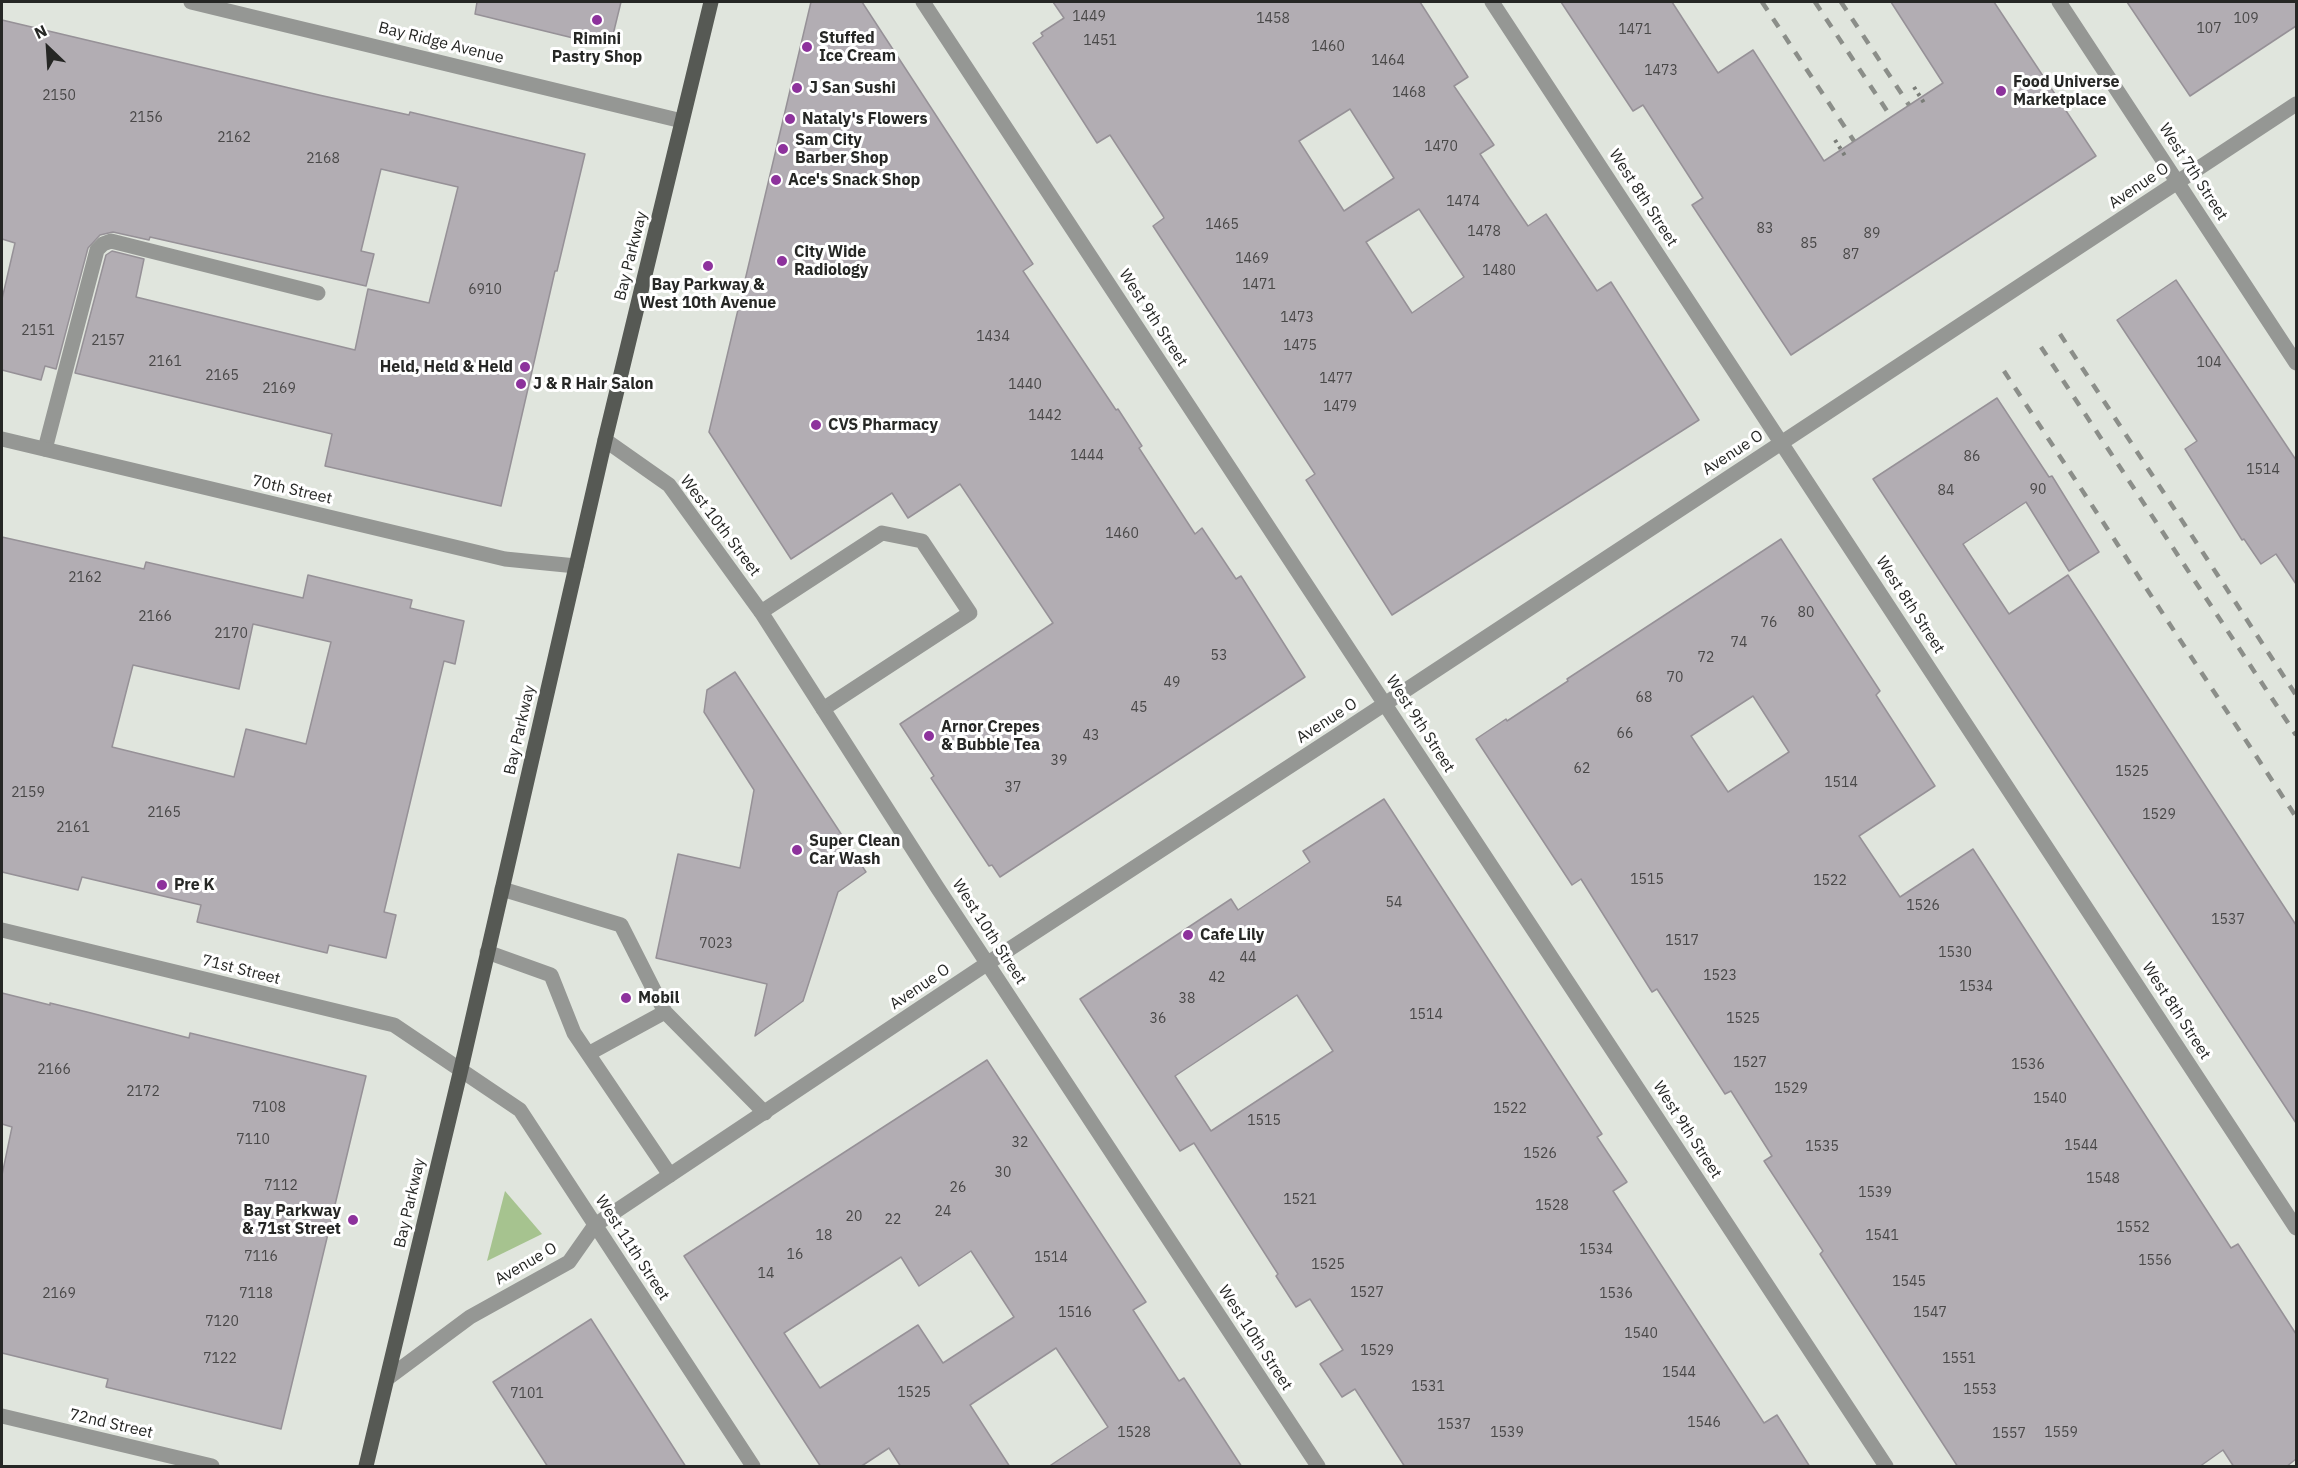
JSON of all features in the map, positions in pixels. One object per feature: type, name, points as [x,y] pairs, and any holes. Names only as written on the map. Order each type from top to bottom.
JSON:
[{"type":"main road","name":"Bay Parkway","points":[[366,1467],[605,440],[711,2]]},
{"type":"street","name":"Bay Ridge Avenue","points":[[191,2],[682,121]]},
{"type":"street","name":"West 9th Street","points":[[923,2],[1886,1467]]},
{"type":"street","name":"West 8th Street","points":[[1492,2],[2296,1228]]},
{"type":"street","name":"West 7th Street","points":[[2060,2],[2296,363]]},
{"type":"street","name":"Avenue O","points":[[388,1378],[470,1317],[569,1262],[595,1225],[988,963],[2296,104]]},
{"type":"street","points":[[45,449],[97,250],[103,244],[111,241],[318,293]]},
{"type":"street","name":"70th Street","points":[[2,439],[506,559],[576,566]]},
{"type":"street","name":"West 10th Street","points":[[605,440],[669,485],[761,612],[1318,1467]]},
{"type":"street","points":[[761,612],[882,533],[922,541],[970,613],[823,709]]},
{"type":"street","points":[[502,889],[621,925],[665,1012],[765,1113]]},
{"type":"street","name":"71st Street","points":[[2,930],[394,1025],[460,1069]]},
{"type":"street","points":[[487,952],[551,975],[574,1033],[670,1175]]},
{"type":"street","points":[[588,1054],[665,1012]]},
{"type":"street","name":"West 11th Street","points":[[460,1069],[519,1110],[753,1467]]},
{"type":"street","name":"72nd Street","points":[[2,1416],[212,1467]]},
{"type":"path","points":[[1914,87],[1926,106]]},
{"type":"path","points":[[1835,140],[1847,159]]},
{"type":"green space","points":[[505,1191],[542,1234],[487,1261]]},
{"type":"building","points":[[477,2],[621,2],[610,47],[475,14]]},
{"type":"building","points":[[811,2],[862,2],[1033,264],[1023,271],[1116,410],[1118,409],[1142,446],[1139,448],[1195,534],[1202,528],[1236,579],[1241,576],[1305,677],[1000,877],[992,865],[989,866],[931,778],[934,776],[900,724],[1053,623],[960,484],[908,518],[892,493],[791,559],[709,432]]},
{"type":"building","points":[[1053,2],[1420,2],[1468,77],[1454,86],[1494,145],[1480,154],[1507,195],[1528,226],[1546,214],[1597,291],[1611,282],[1699,420],[1392,615],[1306,480],[1315,474],[1153,226],[1164,218],[1163,216],[1110,135],[1097,143],[1033,43],[1043,36],[1041,33],[1064,18]],"holes":[[[1350,109],[1394,178],[1344,211],[1299,141]],[[1419,209],[1464,277],[1412,313],[1366,242]]]},
{"type":"building","points":[[1561,2],[1672,2],[1718,73],[1753,50],[1824,161],[1943,83],[1891,2],[1994,2],[2096,156],[1791,355],[1692,205],[1703,198],[1643,105],[1633,111]]},
{"type":"building","points":[[2127,2],[2296,2],[2296,26],[2190,96]]},
{"type":"building","points":[[2,20],[319,95],[409,115],[410,112],[585,154],[557,271],[555,271],[501,506],[325,466],[332,434],[75,373],[106,255],[112,251],[144,259],[136,297],[355,350],[368,289],[429,303],[458,187],[381,169],[361,251],[374,254],[366,286],[150,237],[149,240],[113,232],[100,235],[88,248],[56,369],[45,366],[41,380],[2,370],[2,299],[15,243],[2,239]]},
{"type":"building","points":[[2176,280],[2296,460],[2296,584],[2276,554],[2261,564],[2244,539],[2242,540],[2185,449],[2197,441],[2117,320]]},
{"type":"building","points":[[1997,398],[2049,477],[2052,476],[2099,552],[2069,571],[2026,502],[1963,544],[2009,614],[2068,575],[2296,925],[2296,1123],[1873,479]]},
{"type":"building","points":[[2,537],[144,569],[146,562],[303,598],[308,575],[412,600],[410,608],[464,621],[455,664],[444,661],[384,912],[396,915],[386,958],[329,945],[327,953],[197,922],[201,905],[82,877],[78,890],[2,872]],"holes":[[[253,624],[331,642],[306,744],[246,729],[234,777],[112,747],[133,665],[239,689]]]},
{"type":"building","points":[[1781,539],[1880,691],[1876,695],[1935,786],[1859,836],[1900,897],[1973,849],[2231,1248],[2238,1244],[2296,1334],[2296,1459],[2286,1467],[2234,1467],[2223,1450],[2199,1467],[1958,1467],[1820,1254],[1823,1251],[1764,1161],[1772,1156],[1731,1091],[1725,1094],[1657,989],[1652,992],[1581,879],[1572,885],[1476,739],[1568,681],[1567,679]],"holes":[[[1753,696],[1789,752],[1728,792],[1691,736]]]},
{"type":"building","name":"Super Clean Car Wash","points":[[735,672],[866,872],[838,892],[803,1001],[755,1036],[767,984],[656,958],[678,854],[740,868],[754,790],[704,712],[707,690]]},
{"type":"building","points":[[1384,799],[1602,1134],[1597,1137],[1627,1182],[1613,1191],[1764,1423],[1777,1415],[1810,1467],[1405,1467],[1355,1389],[1342,1397],[1320,1364],[1343,1350],[1310,1299],[1296,1307],[1276,1276],[1278,1274],[1194,1143],[1180,1151],[1080,999],[1231,899],[1238,910],[1310,862],[1303,851]],"holes":[[[1297,995],[1333,1051],[1211,1131],[1175,1076]]]},
{"type":"building","points":[[2,993],[189,1038],[190,1033],[366,1076],[281,1429],[106,1387],[108,1379],[2,1353],[2,1175],[12,1127],[2,1124]]},
{"type":"building","points":[[987,1060],[1146,1302],[1133,1310],[1179,1381],[1184,1378],[1242,1467],[1048,1467],[1108,1427],[1056,1348],[970,1405],[1010,1467],[901,1467],[889,1448],[860,1467],[821,1467],[684,1256]],"holes":[[[971,1251],[1014,1317],[943,1363],[918,1325],[820,1388],[784,1333],[901,1257],[919,1286]]]},
{"type":"building","points":[[591,1319],[686,1467],[548,1467],[493,1382]]},
{"type":"railway","points":[[1762,2],[1854,141]]},
{"type":"railway","points":[[1815,2],[1891,117]]},
{"type":"railway","points":[[1841,2],[1909,105]]},
{"type":"railway","points":[[2060,334],[2296,695]]},
{"type":"railway","points":[[2041,347],[2296,735]]},
{"type":"railway","points":[[2004,371],[2296,817]]},
{"type":"place","name":"Rimini Pastry Shop","points":[[597,20]]},
{"type":"place","name":"Stuffed Ice Cream","points":[[807,47]]},
{"type":"place","name":"J San Sushi","points":[[797,88]]},
{"type":"place","name":"Food Universe Marketplace","points":[[2001,91]]},
{"type":"place","name":"Nataly's Flowers","points":[[790,119]]},
{"type":"place","name":"Sam City Barber Shop","points":[[783,149]]},
{"type":"place","name":"Ace's Snack Shop","points":[[776,180]]},
{"type":"place","name":"City Wide Radiology","points":[[782,261]]},
{"type":"place","name":"Bay Parkway & West 10th Avenue","points":[[708,266]]},
{"type":"place","name":"Held, Held & Held","points":[[525,367]]},
{"type":"place","name":"J & R Hair Salon","points":[[521,384]]},
{"type":"place","name":"CVS Pharmacy","points":[[816,425]]},
{"type":"place","name":"Arnor Crepes & Bubble Tea","points":[[929,736]]},
{"type":"place","name":"Super Clean Car Wash","points":[[797,850]]},
{"type":"place","name":"Pre K","points":[[162,885]]},
{"type":"place","name":"Cafe Lily","points":[[1188,935]]},
{"type":"place","name":"Mobil","points":[[626,998]]},
{"type":"place","name":"Bay Parkway & 71st Street","points":[[353,1220]]}]
